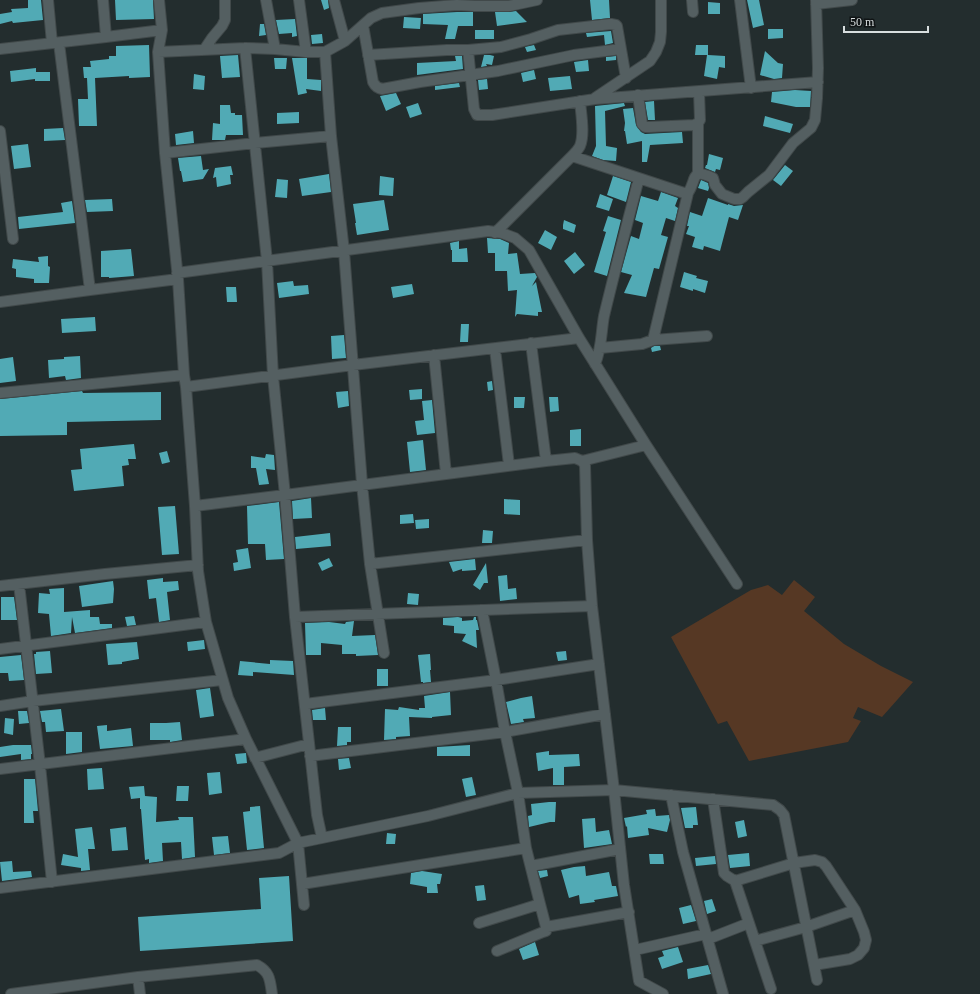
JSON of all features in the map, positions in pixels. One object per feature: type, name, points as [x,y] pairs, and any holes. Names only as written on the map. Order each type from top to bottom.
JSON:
[{"type":"street","points":[[48,0],[56,43],[90,290]]},
{"type":"street","points":[[103,0],[106,37]]},
{"type":"street","points":[[159,0],[162,30],[158,52],[165,153],[178,276],[184,375],[196,506],[198,571],[206,622],[228,698],[255,758],[298,843],[304,905]]},
{"type":"street","points":[[204,50],[225,20],[225,0]]},
{"type":"street","points":[[266,0],[275,49]]},
{"type":"street","points":[[299,0],[306,52]]},
{"type":"street","points":[[334,0],[345,42]]},
{"type":"street","points":[[158,52],[245,48],[325,52],[345,42],[363,25],[382,13],[475,3],[509,6],[537,0]]},
{"type":"street","points":[[595,99],[650,61],[656,52],[660,42],[661,32],[661,0]]},
{"type":"street","points":[[692,0],[693,12]]},
{"type":"street","points":[[740,0],[750,88]]},
{"type":"street","points":[[698,173],[713,178],[715,185],[722,194],[734,200],[743,197],[769,175],[793,143],[810,128],[815,120],[818,82],[816,2],[852,0]]},
{"type":"street","points":[[368,55],[501,47],[558,30],[611,24],[617,26],[626,78]]},
{"type":"street","points":[[363,25],[373,82],[375,87],[379,89],[498,71],[574,55],[621,49]]},
{"type":"street","points":[[0,49],[162,30]]},
{"type":"street","points":[[245,48],[267,261],[273,376],[295,617],[317,815],[322,838]]},
{"type":"street","points":[[468,50],[474,109],[477,115],[492,115],[595,99],[818,82]]},
{"type":"street","points":[[325,52],[331,136],[344,250],[354,365],[362,484],[370,564],[384,653]]},
{"type":"street","points":[[653,340],[688,194],[695,176],[698,173],[698,123],[700,120],[699,92]]},
{"type":"street","points":[[638,95],[642,124],[645,127],[694,125],[698,123]]},
{"type":"street","points":[[496,233],[580,147],[582,131],[580,101]]},
{"type":"street","points":[[0,131],[13,239]]},
{"type":"street","points":[[165,153],[331,136]]},
{"type":"street","points":[[572,156],[688,194]]},
{"type":"street","points":[[596,364],[599,356],[602,324],[621,246],[640,178]]},
{"type":"street","points":[[0,302],[90,290],[344,250],[488,231],[502,233],[515,238],[529,250],[579,338],[646,445],[737,584]]},
{"type":"street","points":[[600,348],[642,344],[653,340],[707,336]]},
{"type":"street","points":[[186,387],[579,338]]},
{"type":"street","points":[[531,343],[546,461]]},
{"type":"street","points":[[495,349],[509,466]]},
{"type":"street","points":[[434,355],[446,474]]},
{"type":"street","points":[[0,393],[184,375]]},
{"type":"street","points":[[582,461],[646,445]]},
{"type":"street","points":[[196,506],[546,461],[575,458],[582,461],[585,465],[586,540],[592,606],[624,885],[639,981],[663,994]]},
{"type":"street","points":[[370,564],[586,540]]},
{"type":"street","points":[[0,586],[198,565]]},
{"type":"street","points":[[19,584],[52,882]]},
{"type":"street","points":[[295,617],[592,606]]},
{"type":"street","points":[[482,610],[518,793],[526,848],[546,927],[546,931],[497,951]]},
{"type":"street","points":[[0,649],[206,622]]},
{"type":"street","points":[[305,704],[496,680],[599,664]]},
{"type":"street","points":[[0,706],[222,680]]},
{"type":"street","points":[[310,756],[505,732],[605,714]]},
{"type":"street","points":[[0,769],[246,739]]},
{"type":"street","points":[[255,758],[310,744]]},
{"type":"street","points":[[0,888],[279,853],[298,843],[428,816],[518,793],[614,790],[773,805],[784,815],[816,980]]},
{"type":"street","points":[[671,795],[683,852],[723,994]]},
{"type":"street","points":[[713,799],[724,872],[735,881],[771,989]]},
{"type":"street","points":[[302,884],[526,848]]},
{"type":"street","points":[[531,866],[620,849]]},
{"type":"street","points":[[735,881],[794,863],[815,860],[822,862],[826,866],[855,910],[866,940],[864,948],[858,955],[850,959],[814,965]]},
{"type":"street","points":[[479,924],[540,904]]},
{"type":"street","points":[[755,941],[806,927],[855,910]]},
{"type":"street","points":[[546,927],[629,912]]},
{"type":"street","points":[[635,950],[707,936],[749,923]]},
{"type":"street","points":[[11,994],[138,977],[257,965],[264,969],[268,975],[271,983],[272,994]]},
{"type":"street","points":[[138,977],[140,994]]},
{"type":"shaded area","points":[[794,580],[815,597],[804,611],[844,644],[881,666],[913,682],[882,717],[858,707],[853,718],[861,721],[848,742],[749,761],[727,721],[718,724],[671,637],[751,590],[768,585],[782,595]]},
{"type":"building","points":[[28,0],[41,0],[43,20],[13,23],[12,21],[0,24],[0,14],[12,12],[11,9],[28,8]]},
{"type":"building","points":[[115,0],[153,0],[154,19],[116,20]]},
{"type":"building","points":[[321,0],[328,0],[329,8],[324,10]]},
{"type":"building","points":[[590,0],[609,0],[610,18],[592,20]]},
{"type":"building","points":[[747,0],[759,0],[764,25],[753,28]]},
{"type":"building","points":[[708,2],[720,3],[720,14],[708,14]]},
{"type":"building","points":[[516,11],[527,22],[497,26],[495,12]]},
{"type":"building","points":[[473,12],[473,26],[458,26],[455,39],[445,39],[448,25],[423,24],[423,14]]},
{"type":"building","points":[[404,17],[421,18],[420,29],[403,28]]},
{"type":"building","points":[[295,19],[297,36],[292,37],[292,33],[279,34],[276,20]]},
{"type":"building","points":[[260,24],[264,24],[266,35],[259,36]]},
{"type":"building","points":[[768,29],[783,29],[783,38],[768,39]]},
{"type":"building","points":[[475,30],[494,30],[494,39],[475,39]]},
{"type":"building","points":[[611,31],[613,43],[605,45],[604,35],[587,37],[586,33]]},
{"type":"building","points":[[322,34],[323,43],[312,44],[311,35]]},
{"type":"building","points":[[149,45],[150,77],[129,78],[129,76],[95,78],[97,126],[79,126],[78,99],[88,99],[87,78],[84,78],[83,67],[91,67],[90,61],[109,59],[109,56],[116,56],[116,46]]},
{"type":"building","points":[[534,45],[536,50],[527,52],[525,47]]},
{"type":"building","points":[[696,45],[708,45],[708,55],[725,56],[725,68],[719,67],[717,79],[704,76],[707,55],[695,55]]},
{"type":"building","points":[[765,51],[778,63],[783,64],[782,78],[774,79],[760,75]]},
{"type":"building","points":[[238,55],[240,77],[222,78],[220,56]]},
{"type":"building","points":[[484,55],[494,56],[492,65],[486,64],[487,66],[481,67]]},
{"type":"building","points":[[455,56],[462,56],[463,69],[417,75],[417,63],[456,61]]},
{"type":"building","points":[[616,56],[616,60],[606,61],[606,57]]},
{"type":"building","points":[[274,58],[287,58],[286,69],[275,69]]},
{"type":"building","points":[[292,58],[307,58],[307,79],[321,80],[321,91],[306,89],[307,93],[298,95]]},
{"type":"building","points":[[588,60],[589,71],[576,72],[574,62]]},
{"type":"building","points":[[36,68],[36,72],[50,72],[50,81],[35,81],[35,79],[11,82],[10,71]]},
{"type":"building","points":[[534,70],[536,79],[523,82],[521,73]]},
{"type":"building","points":[[194,74],[205,76],[204,90],[193,89]]},
{"type":"building","points":[[570,76],[572,89],[550,91],[548,78]]},
{"type":"building","points":[[487,79],[488,89],[479,90],[478,80]]},
{"type":"building","points":[[459,83],[460,87],[435,90],[435,86]]},
{"type":"building","points":[[795,90],[811,91],[810,107],[796,107],[771,102],[772,92]]},
{"type":"building","points":[[396,93],[401,104],[386,111],[380,96]]},
{"type":"building","points":[[654,101],[655,120],[648,120],[645,102]]},
{"type":"building","points":[[418,103],[422,114],[410,118],[406,107]]},
{"type":"building","points":[[624,103],[625,106],[605,111],[606,146],[617,148],[616,161],[603,160],[592,156],[596,146],[595,106]]},
{"type":"building","points":[[220,105],[230,105],[231,113],[235,113],[235,115],[242,115],[243,135],[226,135],[225,140],[212,140],[213,123],[220,124]]},
{"type":"building","points":[[633,108],[636,125],[641,132],[645,134],[682,132],[683,143],[650,145],[647,162],[642,162],[642,141],[627,144],[624,131],[625,123],[623,109]]},
{"type":"building","points":[[299,112],[299,123],[277,124],[277,113]]},
{"type":"building","points":[[765,116],[793,124],[790,133],[763,126]]},
{"type":"building","points":[[63,128],[65,140],[44,141],[44,129]]},
{"type":"building","points":[[193,131],[194,143],[176,145],[175,134]]},
{"type":"building","points":[[28,144],[31,167],[14,169],[11,146]]},
{"type":"building","points":[[709,154],[723,158],[720,170],[716,169],[715,172],[705,168]]},
{"type":"building","points":[[201,156],[203,170],[209,169],[203,179],[183,182],[178,158]]},
{"type":"building","points":[[785,165],[793,171],[781,186],[773,180]]},
{"type":"building","points":[[231,166],[233,175],[230,175],[231,184],[217,187],[216,177],[213,178],[215,168]]},
{"type":"building","points":[[329,174],[331,192],[302,196],[299,179]]},
{"type":"building","points":[[380,176],[394,178],[393,196],[379,195]]},
{"type":"building","points":[[613,176],[631,182],[626,202],[607,195]]},
{"type":"building","points":[[277,179],[288,180],[287,198],[275,197]]},
{"type":"building","points":[[701,180],[708,183],[708,191],[698,188]]},
{"type":"building","points":[[661,192],[678,198],[675,206],[678,208],[675,221],[666,218],[661,235],[668,237],[659,269],[654,268],[646,297],[624,293],[632,275],[621,272],[631,236],[639,239],[643,223],[635,220],[641,196],[658,201]]},
{"type":"building","points":[[600,194],[613,199],[609,211],[596,207]]},
{"type":"building","points":[[708,198],[728,205],[743,205],[738,220],[729,217],[720,251],[704,246],[703,250],[692,247],[695,237],[686,234],[689,226],[687,226],[690,212],[702,216]]},
{"type":"building","points":[[112,199],[113,211],[87,212],[85,200]]},
{"type":"building","points":[[384,200],[389,230],[357,235],[353,204]]},
{"type":"building","points":[[72,201],[75,223],[19,229],[18,217],[63,212],[61,203]]},
{"type":"building","points":[[608,216],[621,220],[607,276],[594,272],[606,232],[603,231]]},
{"type":"building","points":[[564,220],[576,225],[574,233],[563,229]]},
{"type":"building","points":[[545,230],[557,237],[551,250],[538,243]]},
{"type":"building","points":[[487,238],[500,239],[509,243],[508,254],[517,253],[520,274],[535,273],[537,277],[532,286],[536,282],[542,312],[538,312],[538,316],[517,314],[515,317],[517,290],[508,291],[507,271],[495,271],[495,253],[488,253]]},
{"type":"building","points":[[459,241],[459,249],[467,248],[468,262],[452,262],[452,250],[450,243]]},
{"type":"building","points":[[131,249],[134,276],[109,278],[101,277],[101,251]]},
{"type":"building","points":[[575,252],[585,265],[574,274],[564,261]]},
{"type":"building","points":[[48,256],[48,266],[50,267],[49,283],[34,283],[34,279],[16,277],[16,269],[12,268],[13,259],[39,262],[38,257]]},
{"type":"building","points":[[684,272],[697,276],[696,278],[708,281],[705,293],[680,287]]},
{"type":"building","points":[[293,281],[294,286],[308,285],[309,294],[279,298],[277,283]]},
{"type":"building","points":[[412,284],[414,294],[393,298],[391,287]]},
{"type":"building","points":[[226,287],[236,287],[237,302],[227,302]]},
{"type":"building","points":[[95,317],[96,331],[62,333],[61,319]]},
{"type":"building","points":[[461,324],[469,324],[468,342],[460,342]]},
{"type":"building","points":[[344,335],[346,358],[332,359],[331,336]]},
{"type":"building","points":[[654,346],[660,346],[661,350],[652,352],[651,348]]},
{"type":"building","points":[[80,356],[81,378],[66,380],[65,376],[49,378],[48,360]]},
{"type":"building","points":[[13,357],[16,381],[0,383],[0,359]]},
{"type":"building","points":[[492,381],[493,390],[488,391],[487,382]]},
{"type":"building","points":[[422,389],[422,399],[410,400],[409,390]]},
{"type":"building","points":[[82,391],[83,393],[161,392],[161,420],[67,422],[67,435],[0,436],[0,399]]},
{"type":"building","points":[[348,391],[349,406],[338,408],[336,392]]},
{"type":"building","points":[[514,397],[525,397],[524,408],[514,408]]},
{"type":"building","points":[[549,397],[558,397],[559,411],[550,412]]},
{"type":"building","points":[[432,400],[435,433],[417,435],[415,421],[424,420],[422,401]]},
{"type":"building","points":[[581,429],[581,446],[570,446],[570,430]]},
{"type":"building","points":[[423,440],[426,470],[410,472],[407,442]]},
{"type":"building","points":[[134,444],[136,459],[128,459],[129,465],[122,466],[124,486],[74,491],[71,470],[82,469],[80,449]]},
{"type":"building","points":[[167,451],[170,462],[162,464],[159,453]]},
{"type":"building","points":[[266,454],[274,455],[275,470],[266,469],[269,484],[259,485],[256,468],[251,468],[251,456],[265,458]]},
{"type":"building","points":[[311,498],[312,518],[293,519],[292,501]]},
{"type":"building","points":[[504,499],[520,500],[520,515],[504,514]]},
{"type":"building","points":[[279,502],[284,559],[266,560],[265,544],[248,544],[247,506]]},
{"type":"building","points":[[175,506],[179,554],[162,555],[158,507]]},
{"type":"building","points":[[413,514],[414,523],[400,524],[400,515]]},
{"type":"building","points":[[429,519],[429,528],[416,529],[415,520]]},
{"type":"building","points":[[483,530],[493,531],[492,543],[482,543]]},
{"type":"building","points":[[330,533],[331,546],[296,549],[295,537]]},
{"type":"building","points":[[248,548],[251,568],[234,571],[233,563],[238,562],[236,550]]},
{"type":"building","points":[[329,558],[333,566],[322,571],[318,563]]},
{"type":"building","points":[[475,559],[476,570],[462,571],[462,569],[453,572],[449,562]]},
{"type":"building","points":[[486,563],[488,583],[484,583],[480,590],[473,585]]},
{"type":"building","points":[[507,575],[508,589],[516,588],[517,599],[500,601],[498,576]]},
{"type":"building","points":[[163,578],[163,582],[178,581],[179,590],[167,592],[170,620],[159,622],[156,598],[149,599],[147,580]]},
{"type":"building","points":[[113,581],[113,603],[82,607],[79,586]]},
{"type":"building","points":[[64,588],[64,612],[90,610],[90,617],[99,617],[100,624],[112,624],[112,628],[75,633],[72,617],[71,633],[51,636],[49,614],[38,613],[39,593],[50,594],[49,589]]},
{"type":"building","points":[[408,593],[419,594],[418,605],[407,604]]},
{"type":"building","points":[[1,597],[14,597],[17,620],[1,620]]},
{"type":"building","points":[[134,616],[136,625],[127,626],[125,617]]},
{"type":"building","points":[[474,617],[476,617],[479,630],[476,630],[477,648],[462,641],[466,634],[454,633],[454,626],[443,625],[443,618],[462,618],[462,621],[473,620]]},
{"type":"building","points":[[354,621],[352,636],[375,635],[378,655],[356,656],[356,654],[342,654],[342,645],[321,643],[321,655],[306,655],[305,623],[329,622],[345,624],[346,622]]},
{"type":"building","points":[[204,640],[205,649],[188,651],[187,642]]},
{"type":"building","points":[[137,642],[139,659],[122,662],[122,664],[108,665],[106,644]]},
{"type":"building","points":[[50,651],[52,673],[36,674],[34,654],[36,654],[36,652]]},
{"type":"building","points":[[566,651],[567,660],[558,661],[556,652]]},
{"type":"building","points":[[430,654],[431,682],[423,683],[421,682],[418,655]]},
{"type":"building","points":[[21,655],[24,680],[9,681],[8,673],[0,673],[0,657]]},
{"type":"building","points":[[270,660],[293,661],[294,675],[253,672],[253,676],[238,675],[240,661],[270,664]]},
{"type":"building","points":[[377,669],[388,669],[388,686],[377,686]]},
{"type":"building","points":[[210,688],[214,716],[200,718],[196,690]]},
{"type":"building","points":[[450,692],[451,715],[432,718],[409,717],[410,736],[384,740],[385,709],[398,710],[399,707],[419,710],[419,708],[425,708],[424,696]]},
{"type":"building","points":[[532,696],[535,718],[523,719],[524,722],[511,724],[506,702]]},
{"type":"building","points":[[325,708],[326,720],[313,720],[312,710]]},
{"type":"building","points":[[61,709],[64,731],[46,732],[45,722],[42,722],[40,711]]},
{"type":"building","points":[[18,711],[27,711],[29,723],[19,724]]},
{"type":"building","points":[[5,718],[14,719],[13,735],[4,733]]},
{"type":"building","points":[[180,722],[182,740],[170,742],[170,740],[150,740],[150,723]]},
{"type":"building","points":[[107,725],[107,731],[131,728],[133,746],[100,749],[97,726]]},
{"type":"building","points":[[338,727],[351,727],[351,742],[347,742],[347,745],[337,746]]},
{"type":"building","points":[[66,732],[82,732],[82,752],[66,754]]},
{"type":"building","points":[[31,745],[31,759],[21,760],[21,754],[0,757],[0,747]]},
{"type":"building","points":[[470,745],[470,756],[437,756],[437,747]]},
{"type":"building","points":[[549,751],[549,755],[579,754],[580,766],[564,767],[564,785],[553,785],[553,768],[538,771],[536,753]]},
{"type":"building","points":[[246,753],[247,763],[237,764],[235,754]]},
{"type":"building","points":[[349,758],[351,768],[339,770],[338,759]]},
{"type":"building","points":[[102,768],[104,789],[88,790],[87,769]]},
{"type":"building","points":[[220,772],[222,793],[209,795],[207,773]]},
{"type":"building","points":[[472,777],[476,795],[466,797],[462,779]]},
{"type":"building","points":[[24,779],[35,779],[38,811],[33,811],[34,823],[24,823]]},
{"type":"building","points":[[144,786],[145,796],[157,797],[156,822],[179,820],[178,817],[193,817],[195,857],[182,859],[181,842],[162,843],[163,861],[149,863],[149,859],[145,860],[140,798],[131,799],[129,787]]},
{"type":"building","points":[[177,786],[189,786],[188,801],[176,801]]},
{"type":"building","points":[[556,802],[555,822],[529,827],[528,816],[532,815],[531,804]]},
{"type":"building","points":[[260,806],[264,848],[247,850],[243,812],[250,811],[250,807]]},
{"type":"building","points":[[696,807],[698,825],[693,825],[693,828],[685,828],[681,808]]},
{"type":"building","points":[[655,809],[656,816],[669,815],[670,820],[667,832],[648,828],[649,835],[628,838],[627,826],[626,827],[624,818],[647,814],[646,810]]},
{"type":"building","points":[[595,818],[596,832],[609,830],[612,844],[584,848],[582,819]]},
{"type":"building","points":[[744,820],[747,836],[738,838],[735,822]]},
{"type":"building","points":[[92,827],[95,849],[88,849],[90,870],[81,871],[81,868],[61,865],[63,854],[78,857],[75,829]]},
{"type":"building","points":[[126,827],[128,850],[112,851],[110,829]]},
{"type":"building","points":[[387,833],[396,834],[395,844],[386,844]]},
{"type":"building","points":[[228,836],[230,853],[214,855],[212,837]]},
{"type":"building","points":[[749,853],[750,866],[730,868],[728,855]]},
{"type":"building","points":[[649,854],[663,854],[664,864],[650,864]]},
{"type":"building","points":[[715,856],[716,864],[696,866],[695,858]]},
{"type":"building","points":[[12,861],[13,872],[31,871],[32,877],[2,881],[0,862]]},
{"type":"building","points":[[585,866],[586,876],[609,872],[612,886],[616,886],[618,896],[580,904],[579,895],[569,898],[561,870]]},
{"type":"building","points":[[547,870],[548,876],[540,878],[538,871]]},
{"type":"building","points":[[422,871],[442,874],[440,884],[437,884],[438,893],[427,893],[427,887],[410,884],[411,873]]},
{"type":"building","points":[[289,876],[293,941],[140,951],[138,917],[261,909],[259,878]]},
{"type":"building","points":[[484,885],[486,900],[477,901],[475,886]]},
{"type":"building","points":[[712,899],[716,911],[707,914],[704,901]]},
{"type":"building","points":[[691,905],[696,921],[683,924],[679,908]]},
{"type":"building","points":[[535,942],[539,955],[523,960],[519,949]]},
{"type":"building","points":[[678,947],[683,962],[662,969],[658,958],[664,956],[662,951]]},
{"type":"building","points":[[708,965],[711,974],[688,979],[687,969]]}]
